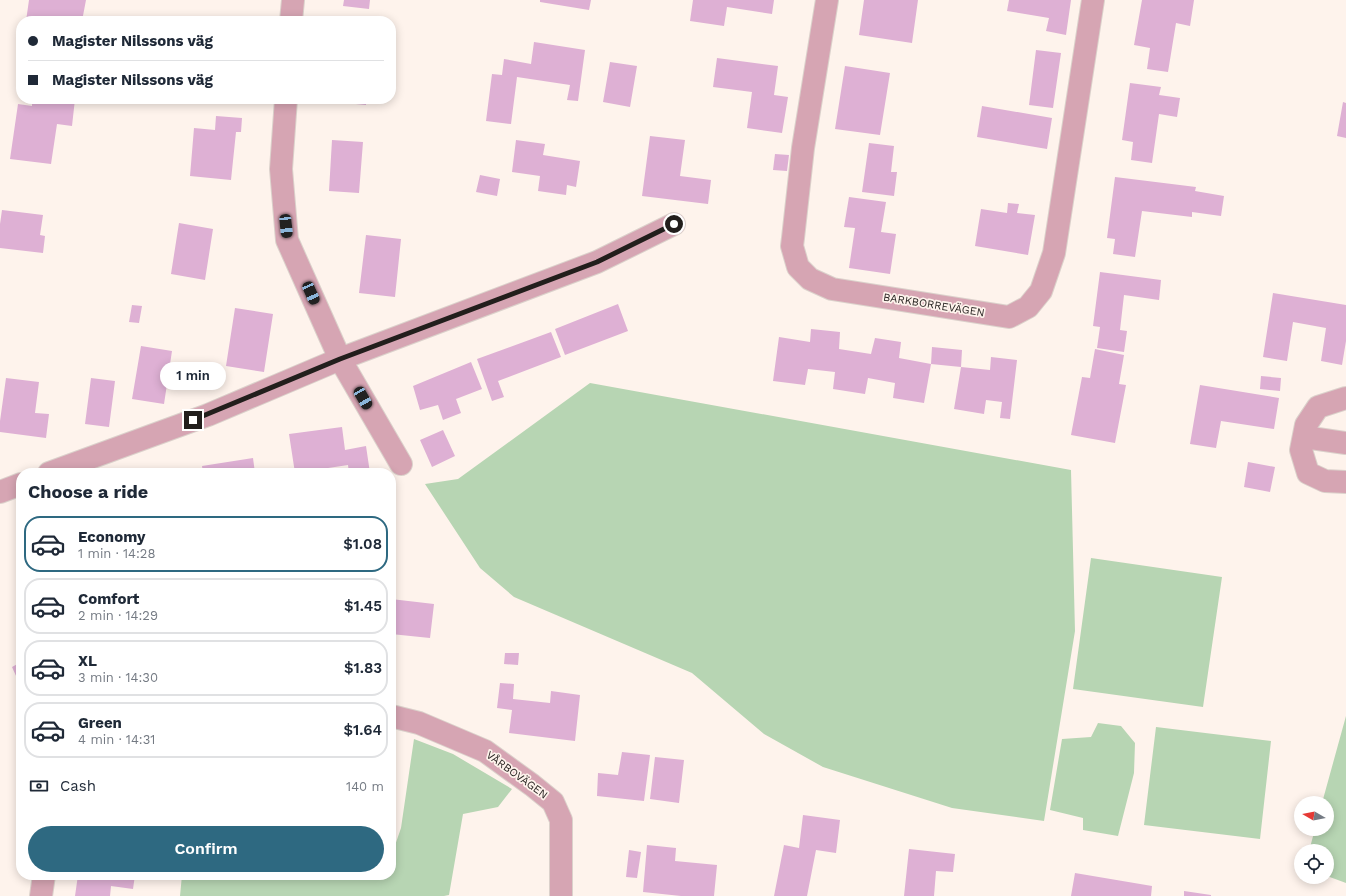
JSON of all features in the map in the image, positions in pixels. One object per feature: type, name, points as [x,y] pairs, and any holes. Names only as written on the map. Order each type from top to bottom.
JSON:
[{"type":"street","points":[[291,16],[293,0]]},
{"type":"street","name":"BARKBORREVÄGEN","points":[[827,0],[803,148],[792,246],[798,267],[810,279],[832,289],[1009,317],[1028,307],[1041,291],[1054,252],[1093,0]]},
{"type":"street","points":[[286,104],[281,169],[287,240],[340,359],[401,464]]},
{"type":"street","points":[[63,468],[208,415],[340,359],[597,262],[674,224]]},
{"type":"street","points":[[1346,398],[1318,407],[1306,425],[1301,450],[1308,473],[1325,481],[1346,482]]},
{"type":"street","points":[[1304,437],[1346,443]]},
{"type":"street","points":[[0,492],[16,486]]},
{"type":"street","name":"VÅRBOVÄGEN","points":[[396,717],[419,723],[485,751],[532,784],[553,802],[562,820],[561,896]]},
{"type":"street","points":[[41,896],[43,880]]},
{"type":"green space","points":[[590,383],[1071,470],[1075,631],[1044,821],[952,808],[823,767],[764,734],[692,673],[514,597],[480,568],[425,484],[458,479]]},
{"type":"green space","points":[[1091,558],[1222,577],[1203,707],[1073,689]]},
{"type":"green space","points":[[1346,716],[1346,883],[1334,879],[1334,844],[1311,844],[1313,836],[1334,836],[1334,796],[1324,796]]},
{"type":"green space","points":[[1098,723],[1121,726],[1135,743],[1134,773],[1118,836],[1083,830],[1083,818],[1050,810],[1062,739],[1091,737]]},
{"type":"green space","points":[[1156,727],[1271,741],[1260,839],[1144,825]]},
{"type":"green space","points":[[414,739],[453,754],[512,789],[498,807],[463,814],[449,895],[180,896],[182,880],[396,880],[396,842],[401,828]]},
{"type":"building","points":[[29,0],[86,0],[83,16],[27,16]]},
{"type":"building","points":[[344,0],[370,0],[369,9],[343,6]]},
{"type":"building","points":[[540,0],[591,0],[589,10],[540,2]]},
{"type":"building","points":[[693,0],[774,0],[772,14],[727,7],[724,26],[690,21]]},
{"type":"building","points":[[864,0],[918,0],[912,43],[859,35]]},
{"type":"building","points":[[1009,0],[1071,0],[1066,35],[1046,31],[1049,18],[1007,11]]},
{"type":"building","points":[[1142,0],[1194,0],[1190,26],[1176,23],[1168,72],[1147,69],[1150,48],[1134,45]]},
{"type":"building","points":[[534,42],[585,50],[578,101],[567,100],[570,85],[517,77],[511,124],[486,121],[492,74],[502,75],[504,59],[531,64]]},
{"type":"building","points":[[1036,50],[1061,53],[1053,108],[1029,105]]},
{"type":"building","points":[[717,58],[778,66],[774,95],[788,97],[782,133],[747,128],[752,92],[713,87]]},
{"type":"building","points":[[610,62],[637,66],[630,107],[603,102]]},
{"type":"building","points":[[845,66],[890,73],[880,135],[835,129]]},
{"type":"building","points":[[1130,83],[1161,87],[1159,95],[1180,98],[1177,117],[1159,114],[1152,163],[1131,160],[1133,142],[1122,140]]},
{"type":"building","points":[[1343,102],[1346,103],[1346,138],[1337,136]]},
{"type":"building","points":[[18,104],[32,106],[32,104],[74,104],[72,126],[57,124],[51,164],[10,159]]},
{"type":"building","points":[[982,106],[1052,118],[1047,149],[977,137]]},
{"type":"building","points":[[216,116],[242,118],[241,132],[236,132],[231,180],[190,176],[194,128],[215,130]]},
{"type":"building","points":[[650,136],[685,140],[680,176],[711,180],[708,204],[642,196]]},
{"type":"building","points":[[332,140],[363,142],[359,193],[329,191]]},
{"type":"building","points":[[516,140],[545,144],[543,155],[580,161],[576,187],[567,185],[566,195],[538,191],[540,176],[512,172]]},
{"type":"building","points":[[869,143],[894,146],[891,172],[897,172],[894,196],[862,192]]},
{"type":"building","points":[[775,154],[789,155],[787,171],[773,170]]},
{"type":"building","points":[[480,175],[500,179],[497,196],[476,192]]},
{"type":"building","points":[[1115,177],[1196,187],[1195,191],[1224,196],[1221,216],[1192,212],[1192,217],[1142,211],[1135,257],[1113,254],[1115,239],[1107,238]]},
{"type":"building","points":[[849,197],[886,202],[881,232],[896,234],[890,274],[849,268],[855,228],[844,227]]},
{"type":"building","points":[[1008,203],[1019,204],[1017,213],[1035,215],[1028,255],[975,246],[981,209],[1007,213]]},
{"type":"building","points":[[2,210],[43,215],[40,235],[45,236],[43,253],[0,248],[0,224]]},
{"type":"building","points":[[179,223],[213,229],[205,280],[171,274]]},
{"type":"building","points":[[366,235],[401,239],[395,297],[359,293]]},
{"type":"building","points":[[1100,272],[1161,280],[1159,300],[1124,295],[1120,330],[1127,331],[1124,352],[1097,348],[1100,327],[1093,326]]},
{"type":"building","points":[[1273,293],[1346,305],[1346,341],[1342,365],[1321,361],[1326,328],[1293,322],[1287,361],[1263,357]]},
{"type":"building","points":[[618,304],[628,331],[565,355],[555,329]]},
{"type":"building","points":[[132,305],[142,306],[139,323],[129,322]]},
{"type":"building","points":[[235,308],[273,314],[264,372],[226,366]]},
{"type":"building","points":[[811,329],[840,332],[839,349],[871,354],[875,338],[901,342],[899,358],[931,364],[924,403],[893,398],[895,383],[868,378],[865,394],[833,389],[835,372],[808,369],[805,385],[773,381],[779,337],[810,342]]},
{"type":"building","points":[[551,332],[561,357],[498,381],[504,397],[492,401],[477,359]]},
{"type":"building","points":[[141,346],[172,351],[164,404],[132,399]]},
{"type":"building","points":[[932,347],[962,350],[961,367],[931,364]]},
{"type":"building","points":[[1095,349],[1124,355],[1119,384],[1126,385],[1115,443],[1071,435],[1082,377],[1090,378]]},
{"type":"building","points":[[991,357],[1017,360],[1010,419],[1000,418],[1002,402],[986,400],[984,414],[954,409],[961,367],[990,370]]},
{"type":"building","points":[[471,362],[482,389],[456,399],[461,413],[443,420],[438,405],[420,410],[413,386]]},
{"type":"building","points":[[1261,376],[1281,378],[1280,391],[1260,389]]},
{"type":"building","points":[[6,378],[39,382],[35,413],[49,414],[46,438],[0,432],[0,421]]},
{"type":"building","points":[[91,378],[115,381],[109,427],[85,424]]},
{"type":"building","points":[[1200,385],[1279,398],[1274,429],[1221,421],[1216,448],[1190,444]]},
{"type":"building","points":[[342,427],[345,450],[366,446],[369,468],[348,468],[348,465],[328,468],[294,468],[289,434]]},
{"type":"building","points":[[443,430],[455,456],[432,467],[420,440]]},
{"type":"building","points":[[253,458],[254,468],[202,468],[202,466]]},
{"type":"building","points":[[1248,462],[1275,467],[1270,492],[1244,487]]},
{"type":"building","points":[[396,600],[434,604],[430,638],[396,635]]},
{"type":"building","points":[[505,653],[519,653],[518,665],[504,664]]},
{"type":"building","points":[[16,665],[16,676],[12,667]]},
{"type":"building","points":[[500,683],[514,684],[513,699],[550,703],[551,691],[580,695],[575,741],[509,733],[512,710],[497,708]]},
{"type":"building","points":[[622,752],[650,755],[644,801],[597,796],[598,773],[618,775]]},
{"type":"building","points":[[655,757],[684,760],[679,803],[650,799]]},
{"type":"building","points":[[803,815],[840,820],[836,853],[816,850],[807,896],[774,896],[784,845],[799,848]]},
{"type":"building","points":[[647,845],[676,848],[675,861],[717,865],[714,896],[681,896],[643,892]]},
{"type":"building","points":[[909,849],[955,854],[953,872],[936,871],[934,896],[904,896]]},
{"type":"building","points":[[629,850],[641,852],[637,878],[626,877]]},
{"type":"building","points":[[1075,873],[1152,886],[1151,896],[1071,896]]},
{"type":"building","points":[[77,880],[134,880],[133,889],[111,886],[110,896],[75,896]]},
{"type":"building","points":[[1184,891],[1211,895],[1211,896],[1184,896]]},
{"type":"route","points":[[193,420],[340,359],[597,262],[674,224]]}]
